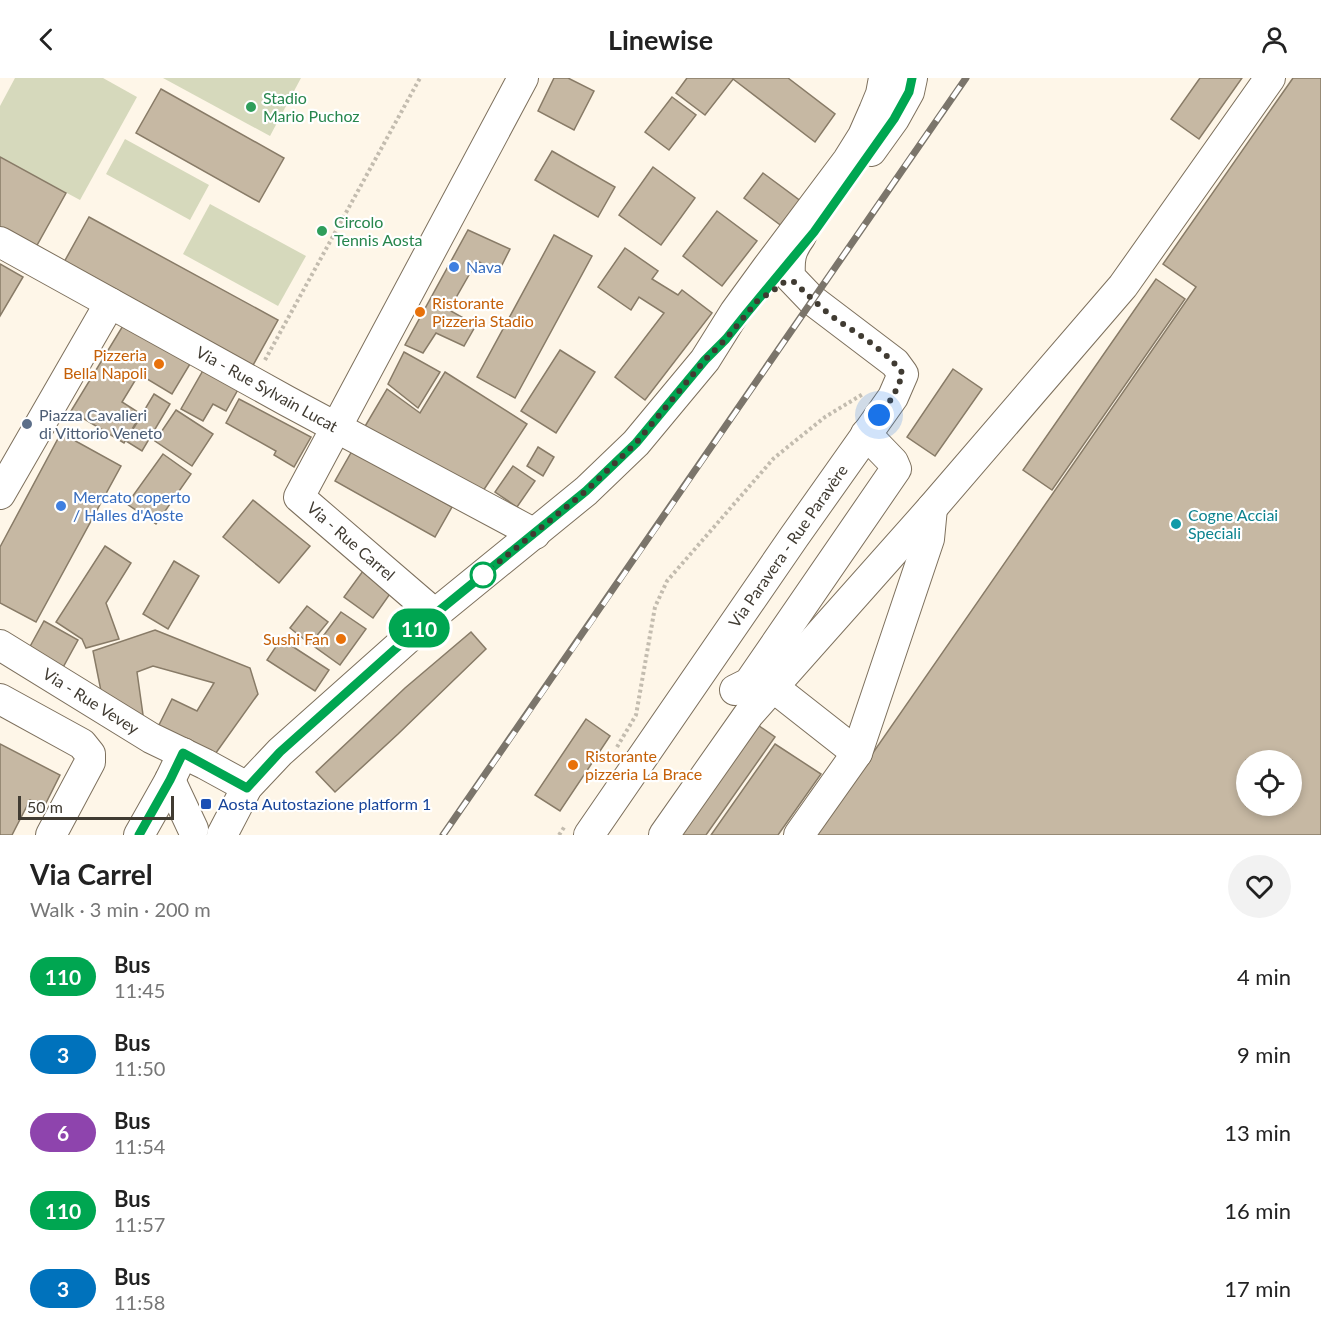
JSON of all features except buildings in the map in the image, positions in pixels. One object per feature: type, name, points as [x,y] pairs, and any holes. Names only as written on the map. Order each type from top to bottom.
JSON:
[{"type":"street","points":[[336,427],[523,78]]},
{"type":"street","points":[[705,360],[742,303],[863,136],[881,94],[884,78]]},
{"type":"street","points":[[222,835],[247,788],[280,752],[435,614],[586,491],[636,443],[758,300],[792,272],[814,232],[894,119],[909,92],[912,78]]},
{"type":"street","points":[[664,835],[749,714],[932,508],[1123,286],[1270,78]]},
{"type":"street","points":[[792,272],[789,258],[794,246],[866,142],[874,123],[874,111]]},
{"type":"street","name":"Via - Rue Sylvain Lucat","points":[[0,242],[535,534]]},
{"type":"street","name":"Via Paravera - Rue Paravère","points":[[577,830],[706,664],[893,397],[903,374],[895,363],[812,300],[792,272]]},
{"type":"street","points":[[0,494],[110,303]]},
{"type":"street","name":"Via - Rue Carrel","points":[[336,427],[299,497],[435,614]]},
{"type":"street","points":[[735,690],[749,683],[896,469],[893,462],[866,434]]},
{"type":"street","points":[[799,835],[857,753],[928,539],[932,508]]},
{"type":"street","name":"Via - Rue Vevey","points":[[0,645],[143,733],[162,798],[247,788]]},
{"type":"street","points":[[643,835],[735,702],[735,690],[706,664]]},
{"type":"street","points":[[773,687],[857,753]]},
{"type":"street","points":[[0,699],[82,744],[90,754],[90,762],[51,835]]},
{"type":"street","points":[[162,798],[187,789],[192,823]]},
{"type":"street","points":[[162,798],[192,823]]},
{"type":"path","points":[[262,365],[420,78]]},
{"type":"path","points":[[614,752],[636,715],[655,607],[667,581],[774,458],[825,417],[865,393]]},
{"type":"path","points":[[559,835],[577,830]]},
{"type":"green space","points":[[15,78],[103,78],[137,97],[80,200],[0,157],[0,106]]},
{"type":"green space","name":"Stadio Mario Puchoz","points":[[163,78],[301,78],[270,136]]},
{"type":"green space","points":[[125,139],[209,185],[190,220],[106,174]]},
{"type":"green space","points":[[210,204],[306,256],[278,306],[183,254]]},
{"type":"railway","points":[[443,835],[966,78]]},
{"type":"bus line","name":"110","points":[[139,835],[183,753],[247,788],[280,752],[393,651],[586,491],[636,443],[814,232],[894,119],[909,92],[912,78]]},
{"type":"place","name":"Stadio Mario Puchoz","points":[[251,107]]},
{"type":"place","name":"Circolo Tennis Aosta","points":[[322,231]]},
{"type":"place","name":"Nava","points":[[454,267]]},
{"type":"place","name":"Ristorante Pizzeria Stadio","points":[[420,312]]},
{"type":"place","name":"Pizzeria Bella Napoli","points":[[159,364]]},
{"type":"place","name":"Piazza Cavalieri di Vittorio Veneto","points":[[27,424]]},
{"type":"place","name":"Mercato coperto / Halles d'Aoste","points":[[61,506]]},
{"type":"place","name":"Cogne Acciai Speciali","points":[[1176,524]]},
{"type":"place","name":"Sushi Fan","points":[[341,639]]},
{"type":"place","name":"Ristorante pizzeria La Brace","points":[[573,765]]},
{"type":"place","name":"Aosta Autostazione platform 1","points":[[206,804]]},
{"type":"route","points":[[483,575],[586,491],[620,459],[758,300],[785,282],[794,282],[812,300],[895,363],[903,374],[893,397],[879,415]]}]
